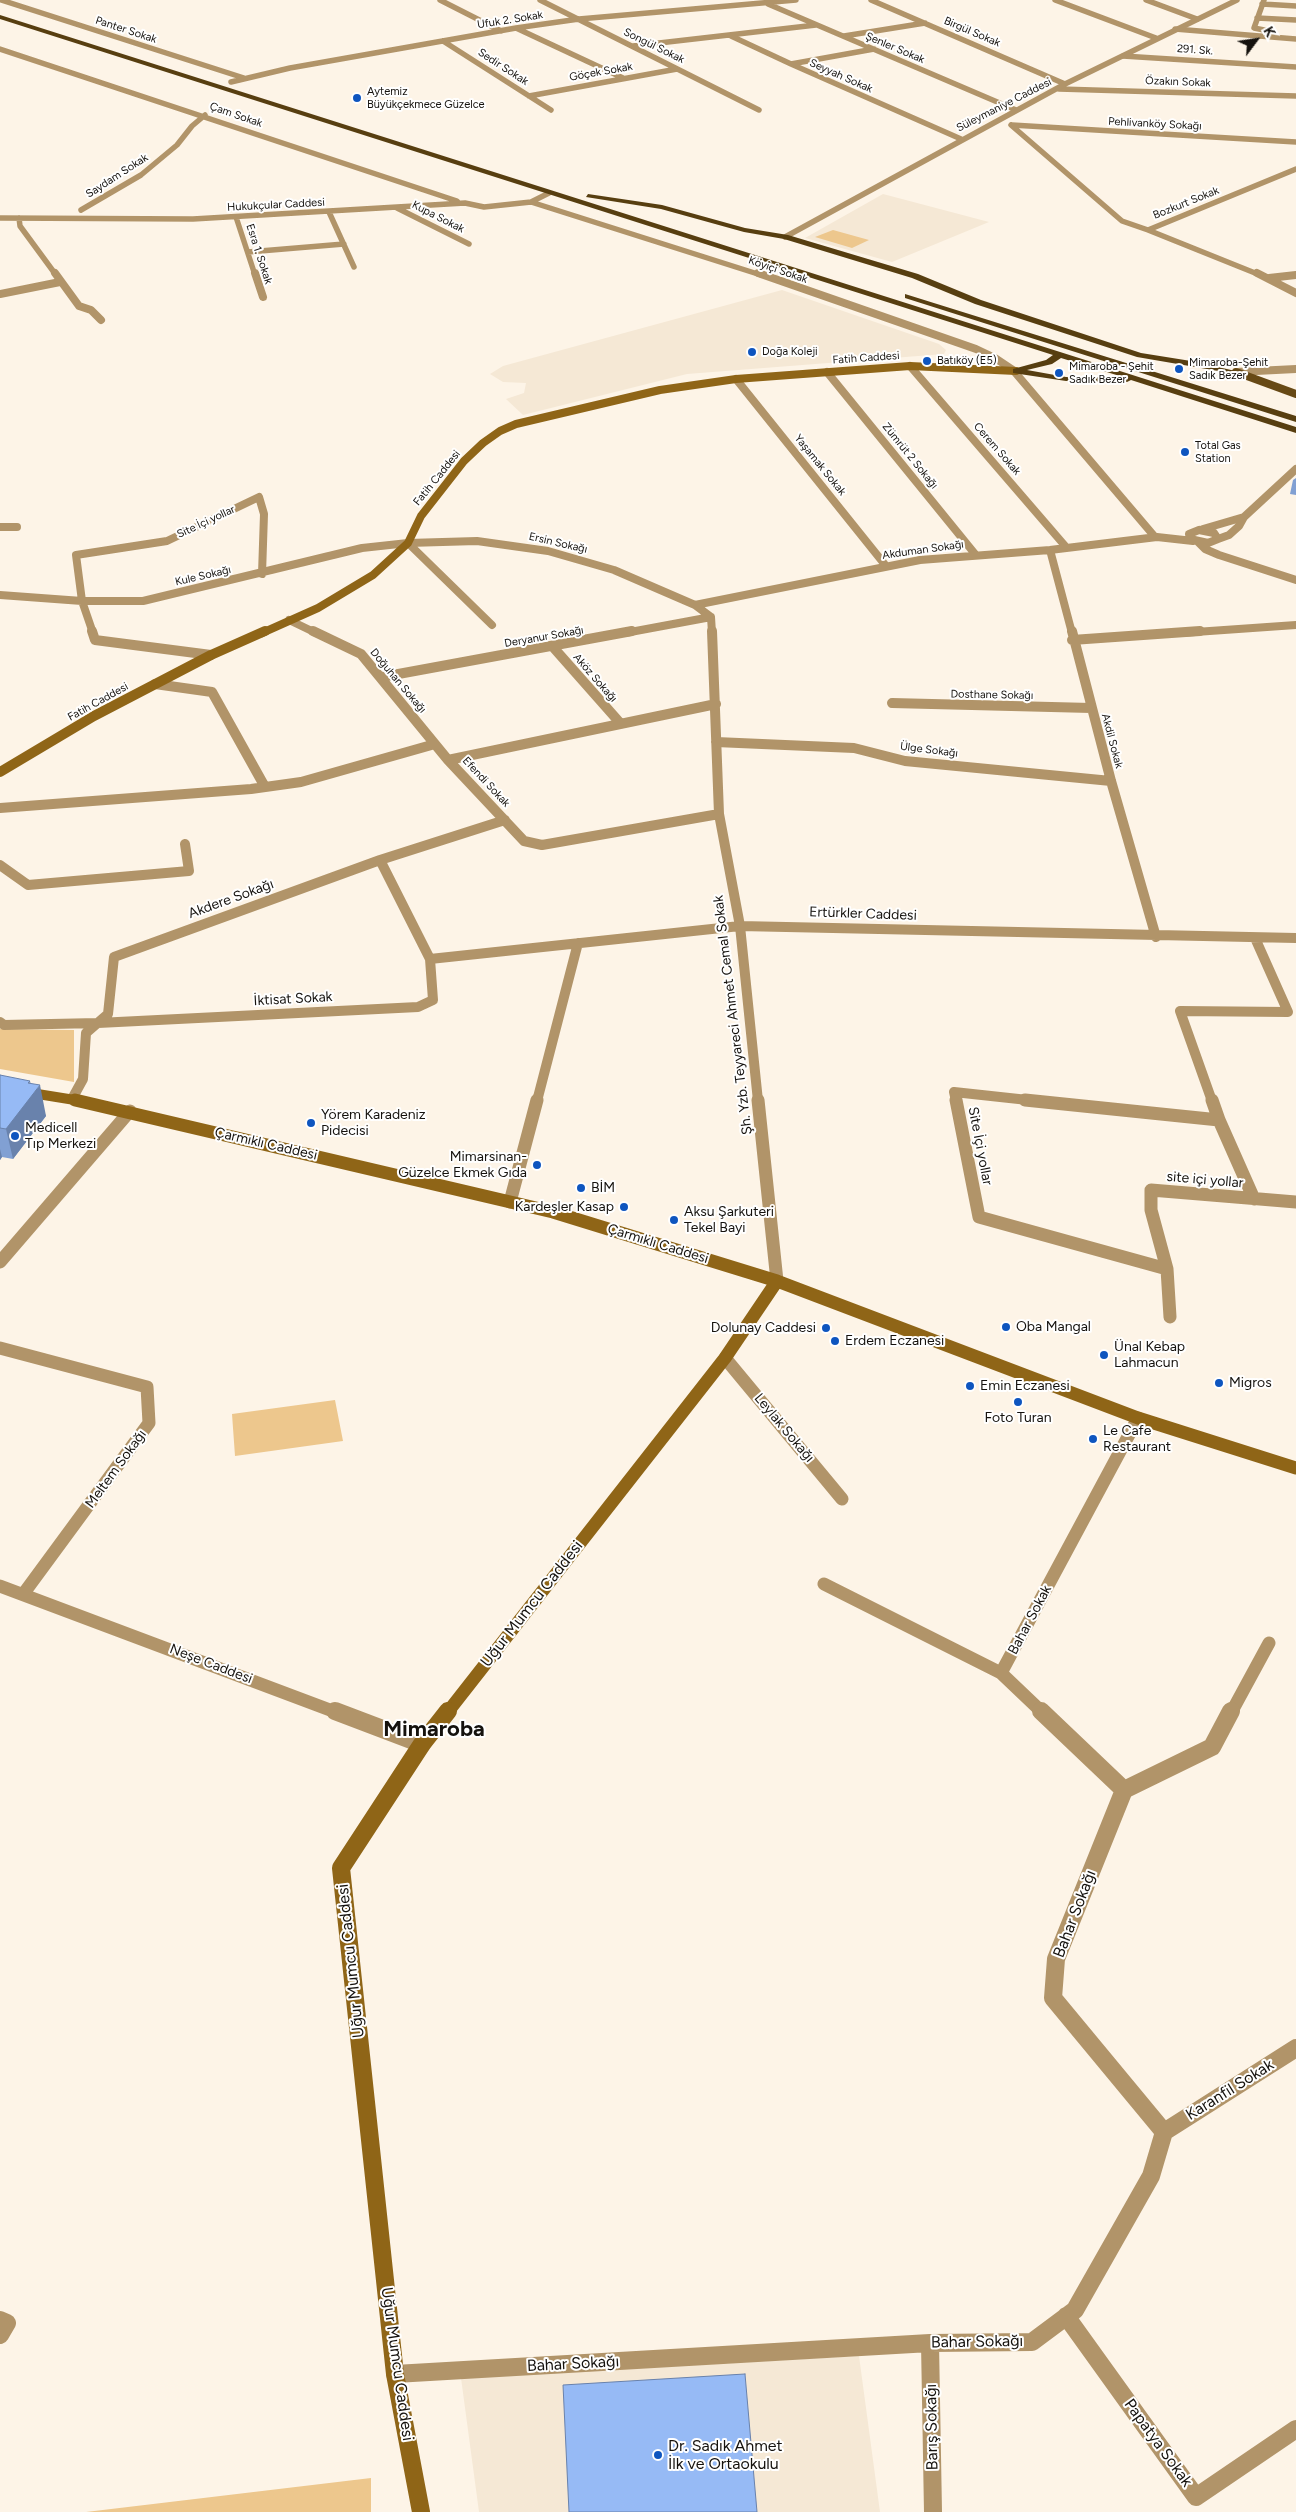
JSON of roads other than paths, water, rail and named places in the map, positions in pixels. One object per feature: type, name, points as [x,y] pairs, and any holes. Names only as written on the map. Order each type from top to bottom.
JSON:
[{"type":"highway","points":[[0,9],[752,248]]},
{"type":"highway","points":[[0,17],[1296,430]]},
{"type":"highway","points":[[588,196],[662,207],[744,230],[785,237],[915,276],[978,302],[1140,355],[1236,372]]},
{"type":"highway","points":[[897,292],[1296,419]]},
{"type":"highway","points":[[1014,370],[1049,362],[1059,355]]},
{"type":"highway","points":[[1113,361],[1191,363]]},
{"type":"highway","points":[[1014,370],[1066,379],[1138,380]]},
{"type":"highway","points":[[1195,387],[1192,380],[1194,376],[1203,372],[1236,372]]},
{"type":"main road","name":"Fatih Caddesi","points":[[0,772],[94,716],[212,655],[346,593],[373,575],[408,543],[421,516],[464,461],[500,431],[516,424],[660,390],[736,378],[910,366],[964,366],[1014,370]]},
{"type":"main road","points":[[1236,372],[1296,394]]},
{"type":"main road","name":"Çarmıklı Caddesi","points":[[0,1088],[72,1099],[130,1111],[553,1212],[777,1281],[1138,1418],[1296,1468]]},
{"type":"main road","name":"Uğur Mumcu Caddesi","points":[[422,2512],[395,2374],[341,1868],[422,1744],[725,1358],[777,1281]]},
{"type":"street","name":"Panter Sokak","points":[[1,0],[244,78]]},
{"type":"street","points":[[8,2],[23,0]]},
{"type":"street","points":[[440,0],[502,31]]},
{"type":"street","name":"Songül Sokak","points":[[540,0],[760,110]]},
{"type":"street","name":"Ufuk 2. Sokak","points":[[231,82],[300,66],[516,28],[580,19],[796,0]]},
{"type":"street","name":"Birgül Sokak","points":[[870,0],[1065,84]]},
{"type":"street","points":[[1056,0],[1156,38]]},
{"type":"street","points":[[1146,0],[1197,18]]},
{"type":"street","name":"Süleymaniye Caddesi","points":[[785,237],[961,139],[1065,84],[1174,29],[1237,0]]},
{"type":"street","points":[[1296,6],[1263,2],[1254,28],[1296,34]]},
{"type":"street","name":"Şenler Sokak","points":[[766,3],[1016,110]]},
{"type":"street","points":[[1257,18],[1296,20]]},
{"type":"street","points":[[844,36],[925,23]]},
{"type":"street","points":[[632,47],[816,24]]},
{"type":"street","points":[[516,28],[623,78]]},
{"type":"street","points":[[1174,29],[1296,39]]},
{"type":"street","points":[[730,36],[791,64]]},
{"type":"street","name":"Sedir Sokak","points":[[443,41],[551,110]]},
{"type":"street","name":"Çam Sokak","points":[[0,49],[205,115],[464,203]]},
{"type":"street","name":"Seyyah Sokak","points":[[791,64],[874,49]]},
{"type":"street","name":"291. Sk.","points":[[1123,56],[1296,67]]},
{"type":"street","name":"Seyyah Sokak","points":[[791,64],[961,139]]},
{"type":"street","name":"Göçek Sokak","points":[[529,96],[677,69]]},
{"type":"street","name":"Özakın Sokak","points":[[1059,88],[1296,96]]},
{"type":"street","name":"Saydam Sokak","points":[[81,210],[141,175],[177,145],[192,126],[205,115]]},
{"type":"street","points":[[998,120],[1012,125],[1122,221],[1148,230]]},
{"type":"street","name":"Pehlivanköy Sokağı","points":[[1012,125],[1296,142]]},
{"type":"street","name":"Bozkurt Sokak","points":[[1148,230],[1296,169]]},
{"type":"street","name":"Hukukçular Caddesi","points":[[0,218],[193,219],[464,203],[484,207],[531,202],[550,193]]},
{"type":"street","name":"Köyiçi Sokak","points":[[531,202],[766,276],[976,349],[1014,370]]},
{"type":"street","name":"Kupa Sokak","points":[[397,208],[469,244]]},
{"type":"street","points":[[329,212],[354,267]]},
{"type":"street","name":"Esra 1. Sokak","points":[[236,217],[263,297]]},
{"type":"street","points":[[19,218],[20,226],[78,306],[91,310],[101,320]]},
{"type":"street","name":"Bozkurt Sokak","points":[[1148,230],[1269,278],[1296,293]]},
{"type":"street","points":[[248,252],[344,244]]},
{"type":"street","points":[[766,276],[785,266]]},
{"type":"street","points":[[1269,278],[1296,275]]},
{"type":"street","points":[[0,294],[60,282]]},
{"type":"street","name":"Cerem Sokak","points":[[910,366],[1066,547]]},
{"type":"street","points":[[1236,372],[1296,369]]},
{"type":"street","points":[[1014,370],[1156,537]]},
{"type":"street","name":"Zümrüt 2 Sokağı","points":[[827,372],[976,554]]},
{"type":"street","name":"Yaşamak Sokak","points":[[736,378],[886,566]]},
{"type":"street","points":[[1196,542],[1218,540],[1229,535],[1239,526],[1244,517],[1296,469]]},
{"type":"street","name":"Site İçi yollar","points":[[82,601],[76,555],[167,541],[259,498],[264,514],[262,574]]},
{"type":"street","name":"Akduman Sokağı","points":[[695,605],[886,566],[976,554],[1050,550],[1156,537],[1176,532],[1197,531],[1244,517]]},
{"type":"street","points":[[0,527],[17,527]]},
{"type":"street","points":[[1241,562],[1218,540],[1214,533],[1197,531],[1188,536],[1205,549],[1241,562],[1296,580]]},
{"type":"street","name":"Akduman Sokağı","points":[[1156,537],[1196,542]]},
{"type":"street","name":"Ersin Sokağı","points":[[408,543],[477,541],[548,551],[614,570],[695,605]]},
{"type":"street","points":[[408,543],[492,625]]},
{"type":"street","name":"Kule Sokağı","points":[[0,595],[82,601],[143,601],[262,574],[362,548],[408,543]]},
{"type":"street","name":"Akdil Sokak","points":[[1050,550],[1090,708],[1156,937]]},
{"type":"street","points":[[82,601],[96,640],[212,655]]},
{"type":"street","points":[[695,605],[710,617]]},
{"type":"street","name":"Deryanur Sokağı","points":[[382,677],[710,617]]},
{"type":"street","name":"Şh. Yzb. Teyyareci Ahmet Cemal Sokak","points":[[710,617],[716,704],[719,814],[740,926],[777,1281]]},
{"type":"street","name":"Doğuhan Sokağı","points":[[289,620],[361,654],[382,677],[448,760]]},
{"type":"street","points":[[1072,640],[1296,626]]},
{"type":"street","name":"Aköz Sokağı","points":[[553,647],[620,724]]},
{"type":"street","points":[[155,684],[212,692],[265,787]]},
{"type":"street","points":[[448,760],[716,704]]},
{"type":"street","name":"Dosthane Sokağı","points":[[892,704],[1090,708]]},
{"type":"street","name":"Ülge Sokağı","points":[[716,742],[854,748],[904,761],[1111,781]]},
{"type":"street","points":[[0,808],[265,787],[301,782],[436,744]]},
{"type":"street","name":"Efendi Sokak","points":[[448,760],[524,841],[542,845],[719,814]]},
{"type":"street","name":"Akdere Sokağı","points":[[72,1099],[83,1079],[86,1033],[108,1014],[114,957],[380,860],[505,820]]},
{"type":"street","points":[[0,865],[28,885],[189,871],[186,844]]},
{"type":"street","name":"İktisat Sokak","points":[[0,1022],[4,1025],[98,1023],[418,1007],[433,1000],[430,959],[380,860]]},
{"type":"street","name":"Ertürkler Caddesi","points":[[430,959],[740,926],[1156,937],[1296,938]]},
{"type":"street","points":[[1254,1199],[1219,1120],[1180,1011],[1288,1012],[1255,938]]},
{"type":"street","points":[[510,1202],[578,943]]},
{"type":"street","name":"Site İçi yollar","points":[[1166,1264],[979,1217],[954,1092],[1219,1120]]},
{"type":"street","points":[[0,1262],[130,1111]]},
{"type":"street","name":"site içi yollar","points":[[1166,1264],[1151,1210],[1152,1190],[1296,1202]]},
{"type":"street","points":[[1166,1264],[1170,1317]]},
{"type":"street","name":"Meltem Sokağı","points":[[0,1348],[147,1387],[149,1424],[24,1593]]},
{"type":"street","name":"Leylak Sokağı","points":[[725,1358],[842,1499]]},
{"type":"street","name":"Bahar Sokak","points":[[1001,1673],[1138,1418]]},
{"type":"street","points":[[824,1584],[1001,1673],[1124,1790],[1212,1747],[1268,1643]]},
{"type":"street","name":"Neşe Caddesi","points":[[0,1586],[24,1593],[422,1744]]},
{"type":"street","name":"Bahar Sokağı","points":[[395,2374],[930,2343],[1032,2342],[1076,2310],[1151,2176],[1164,2132],[1052,1998],[1056,1959],[1124,1790]]},
{"type":"street","name":"Karanfil Sokak","points":[[1164,2132],[1296,2048]]},
{"type":"street","name":"Papatya Sokak","points":[[1066,2316],[1196,2497],[1296,2428]]},
{"type":"street","points":[[0,2320],[7,2323],[0,2335]]},
{"type":"street","name":"Barış Sokağı","points":[[930,2343],[933,2512]]},
{"type":"place","name":"Aytemiz Büyükçekmece Güzelce","points":[[357,98]]},
{"type":"place","name":"Doğa Koleji","points":[[752,352]]},
{"type":"place","name":"Batıköy (E5)","points":[[927,361]]},
{"type":"place","name":"Mimaroba-Şehit Sadık Bezer","points":[[1179,369]]},
{"type":"place","name":"Mimaroba - Şehit Sadık Bezer","points":[[1059,373]]},
{"type":"place","name":"Total Gas Station","points":[[1185,452]]},
{"type":"place","name":"Yörem Karadeniz Pidecisi","points":[[311,1123]]},
{"type":"place","name":"Medicell Tıp Merkezi","points":[[15,1136]]},
{"type":"place","name":"Mimarsinan- Güzelce Ekmek Gıda","points":[[537,1165]]},
{"type":"place","name":"BİM","points":[[581,1188]]},
{"type":"place","name":"Kardeşler Kasap","points":[[624,1207]]},
{"type":"place","name":"Aksu Şarkuteri Tekel Bayi","points":[[674,1220]]},
{"type":"place","name":"Oba Mangal","points":[[1006,1327]]},
{"type":"place","name":"Dolunay Caddesi","points":[[826,1328]]},
{"type":"place","name":"Erdem Eczanesi","points":[[835,1341]]},
{"type":"place","name":"Ünal Kebap Lahmacun","points":[[1104,1355]]},
{"type":"place","name":"Migros","points":[[1219,1383]]},
{"type":"place","name":"Emin Eczanesi","points":[[970,1386]]},
{"type":"place","name":"Foto Turan","points":[[1018,1402]]},
{"type":"place","name":"Le Cafe Restaurant","points":[[1093,1439]]},
{"type":"place","name":"Dr. Sadık Ahmet İlk ve Ortaokulu","points":[[658,2455]]},
{"type":"district","name":"Mimaroba","points":[[434,1730]]}]
